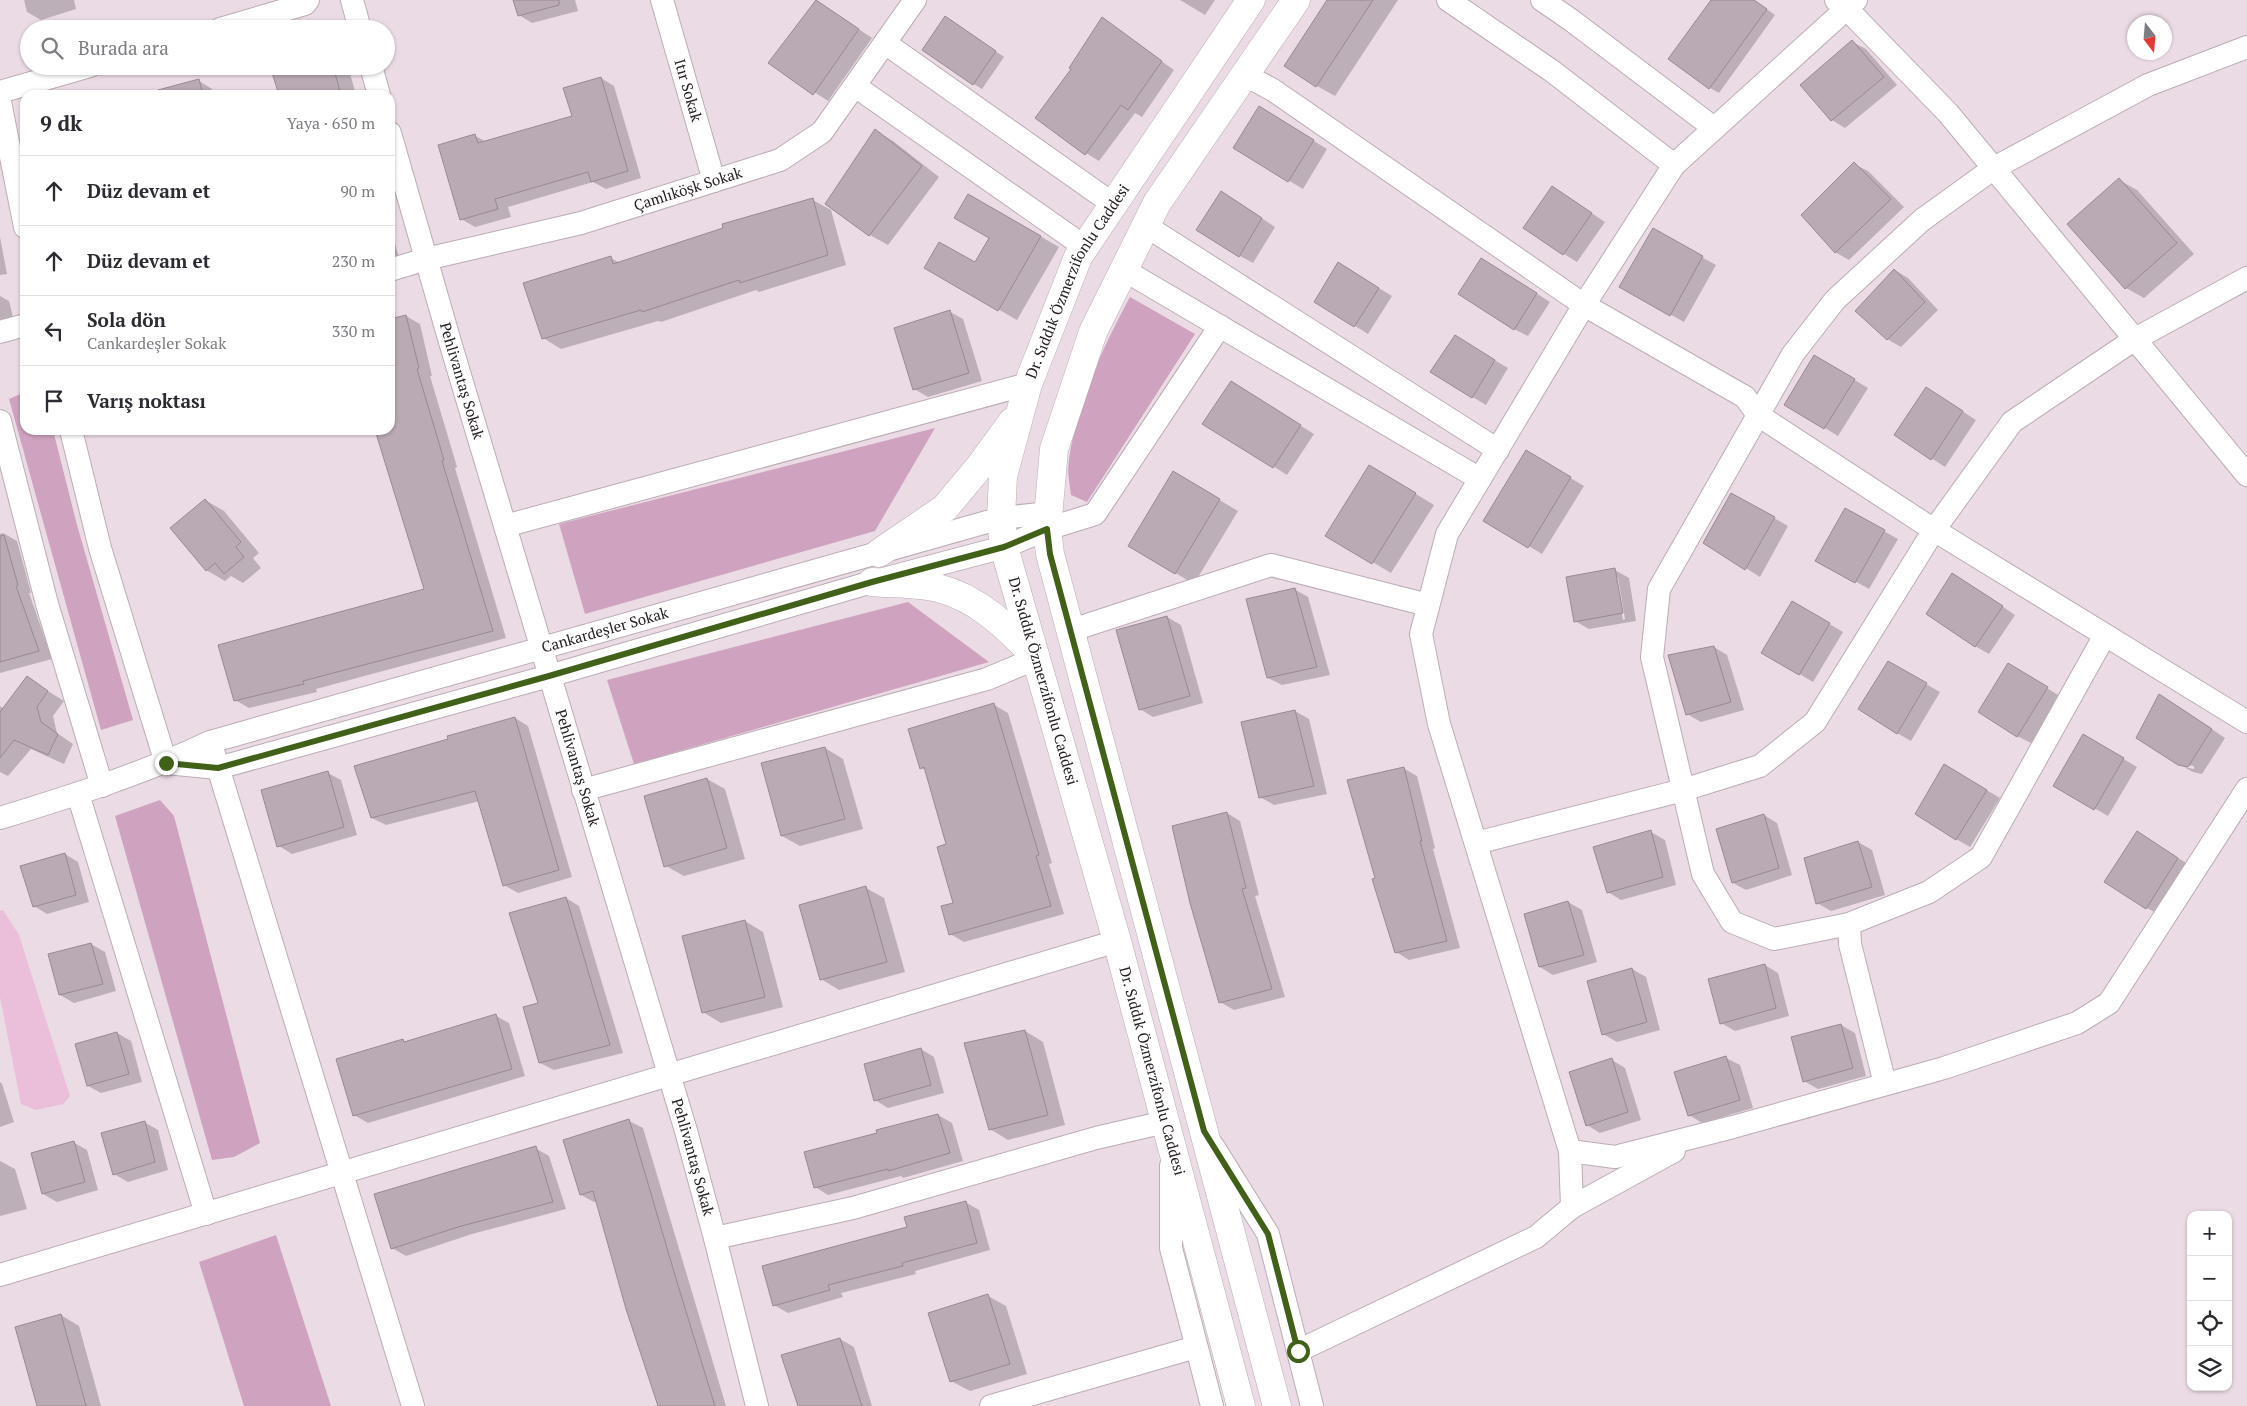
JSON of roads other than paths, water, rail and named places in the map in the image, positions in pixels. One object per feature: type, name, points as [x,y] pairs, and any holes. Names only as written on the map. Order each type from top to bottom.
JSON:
[{"type":"main road","name":"Dr. Sıddık Özmerzifonlu Caddesi","points":[[1241,1406],[1118,941],[1004,547],[1001,518],[1003,476],[1025,396],[1078,257],[1252,0]]},
{"type":"main road","points":[[1277,1406],[1072,630],[1050,554],[1048,521],[1054,449],[1093,332],[1157,203],[1296,0]]},
{"type":"main road","points":[[879,554],[945,508],[980,466],[1025,396]]},
{"type":"main road","points":[[872,582],[937,588],[973,601],[1011,632],[1037,658]]},
{"type":"street","points":[[251,20],[305,4],[308,0]]},
{"type":"street","points":[[352,0],[358,20]]},
{"type":"street","name":"Itır Sokak","points":[[662,0],[714,181]]},
{"type":"street","name":"Çamlıköşk Sokak","points":[[395,269],[581,223],[780,160],[822,132],[915,0]]},
{"type":"street","points":[[1448,0],[1552,70],[1674,164]]},
{"type":"street","points":[[1542,0],[1714,128]]},
{"type":"street","points":[[1572,1207],[1570,1152],[1437,715],[1421,634],[1447,534],[1584,305],[1674,164],[1846,3],[1948,113],[2247,475]]},
{"type":"street","points":[[886,42],[1114,204]]},
{"type":"street","points":[[2105,635],[1980,857],[1929,892],[1849,924],[1774,939],[1732,922],[1703,874],[1652,657],[1659,589],[1793,354],[1835,300],[1922,220],[1994,168],[2148,84],[2247,47]]},
{"type":"street","points":[[0,92],[59,75]]},
{"type":"street","points":[[373,75],[378,90]]},
{"type":"street","points":[[1245,75],[1272,90],[1584,305],[1744,396],[1758,415],[1934,530],[2247,722]]},
{"type":"street","points":[[855,86],[1085,247]]},
{"type":"street","points":[[0,102],[20,203]]},
{"type":"street","name":"Pehlivantaş Sokak","points":[[395,151],[549,676],[669,1075],[715,1238],[757,1406]]},
{"type":"street","points":[[1146,226],[1498,450]]},
{"type":"street","points":[[1124,270],[1480,479]]},
{"type":"street","points":[[1476,843],[1683,790],[1760,766],[1814,722],[1934,530],[2012,422],[2135,339],[2247,278]]},
{"type":"street","points":[[0,332],[20,326]]},
{"type":"street","points":[[1048,521],[1095,514],[1220,326]]},
{"type":"street","points":[[505,526],[1025,396]]},
{"type":"street","points":[[0,421],[47,604],[102,786]]},
{"type":"street","points":[[72,435],[100,548],[166,763]]},
{"type":"street","name":"Cankardeşler Sokak","points":[[0,818],[78,794],[166,763],[210,742],[1001,518],[1048,521]]},
{"type":"street","name":"Cankardeşler Sokak","points":[[166,763],[218,768],[549,676],[872,582],[1004,547],[1048,521]]},
{"type":"street","points":[[1072,630],[1271,565],[1428,605]]},
{"type":"street","points":[[584,790],[987,679],[1037,658]]},
{"type":"street","points":[[210,742],[413,1406]]},
{"type":"street","points":[[1570,1152],[1614,1157],[1733,1127],[1944,1068],[2077,1023],[2109,1003],[2247,789]]},
{"type":"street","points":[[78,794],[206,1214]]},
{"type":"street","points":[[1849,924],[1850,944],[1886,1084]]},
{"type":"street","points":[[0,1276],[1118,941]]},
{"type":"street","points":[[1298,1351],[1536,1237],[1572,1207],[1667,1154],[1733,1127]]},
{"type":"street","points":[[1204,1131],[1268,1234],[1312,1406]]},
{"type":"street","points":[[715,1238],[853,1208],[1096,1138],[1168,1132],[1171,1248],[1212,1406]]},
{"type":"street","points":[[991,1406],[1196,1347]]}]
